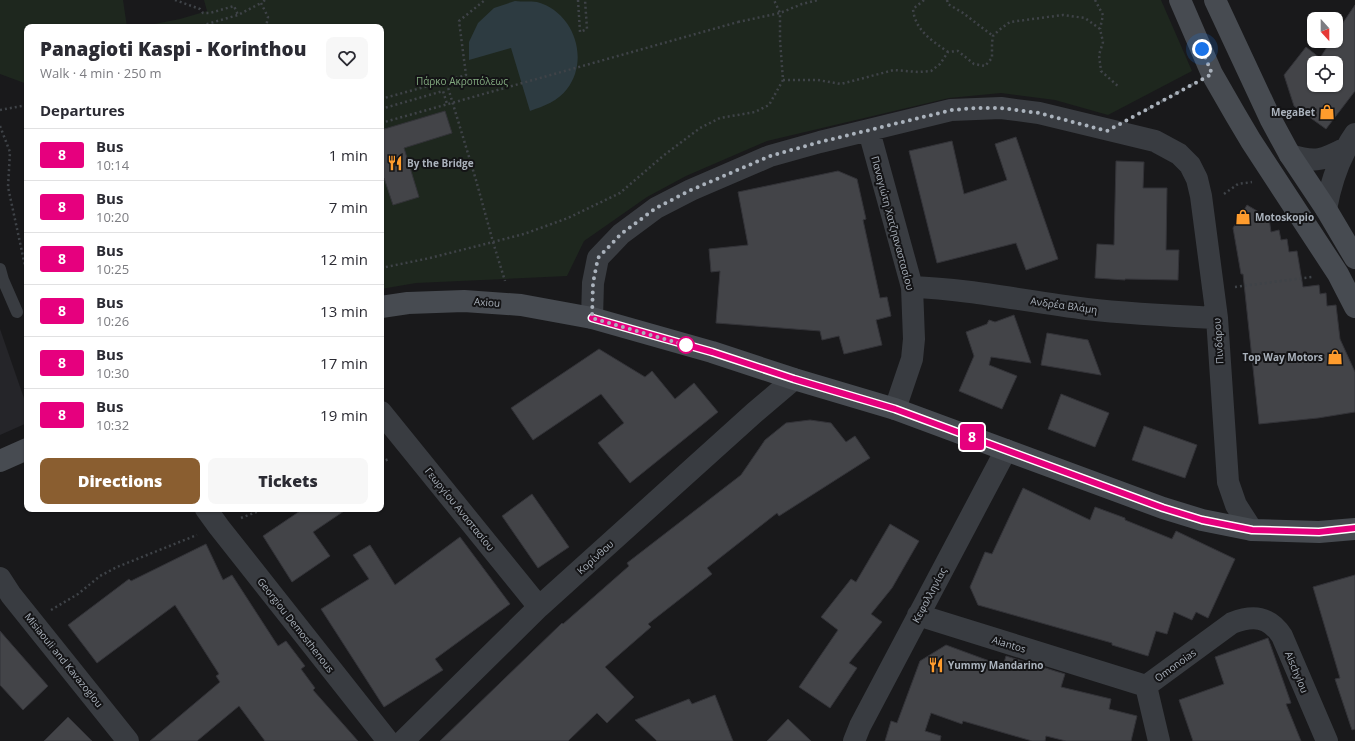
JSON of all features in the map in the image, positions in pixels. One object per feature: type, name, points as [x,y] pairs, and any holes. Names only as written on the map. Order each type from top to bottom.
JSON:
[{"type":"street","points":[[1180,0],[1212,74],[1247,134],[1338,274],[1355,307]]},
{"type":"street","points":[[1215,0],[1271,120],[1290,155],[1326,209],[1355,258]]},
{"type":"street","points":[[592,318],[593,283],[598,258],[621,234],[656,208],[691,190],[770,156],[820,142],[952,110],[1001,108],[1039,113],[1107,131]]},
{"type":"street","name":"Παναγιώτη Χατζηαναστασίου","points":[[869,131],[912,287],[914,339],[912,359],[895,409]]},
{"type":"street","name":"Πινδάρου","points":[[1107,131],[1155,141],[1179,154],[1190,165],[1197,179],[1203,209],[1217,318],[1228,482],[1236,505],[1252,530]]},
{"type":"street","points":[[1290,155],[1314,160],[1328,157],[1350,141]]},
{"type":"street","points":[[1326,209],[1331,185],[1350,141]]},
{"type":"street","name":"Ανδρέα Βλάμη","points":[[912,287],[950,289],[1087,309],[1217,318]]},
{"type":"street","name":"Axiou","points":[[384,307],[440,301],[512,304],[592,318],[712,352],[794,379],[895,409],[1163,508],[1202,520],[1252,530],[1319,532],[1355,528]]},
{"type":"street","name":"Κορίνθου","points":[[403,741],[539,607],[754,413],[794,379]]},
{"type":"street","name":"Γεωργίου Αναστασίου","points":[[384,416],[539,607]]},
{"type":"street","points":[[0,461],[24,450]]},
{"type":"street","name":"Κεφαλληνίας","points":[[854,741],[860,726],[1006,450]]},
{"type":"street","name":"Georgiou Demosthenous","points":[[208,512],[388,741]]},
{"type":"street","name":"Misiaouli and Kavazoglou","points":[[4,593],[33,621],[128,741]]},
{"type":"street","name":"Aiantos","points":[[918,616],[1146,686]]},
{"type":"street","name":"Omonoias","points":[[1159,741],[1146,686],[1232,623],[1243,619],[1253,618]]},
{"type":"street","name":"Aischylou","points":[[1253,618],[1266,620],[1276,627],[1282,636],[1326,741]]},
{"type":"lane","points":[[0,269],[17,312]]},
{"type":"path","points":[[175,0],[200,9],[203,12],[210,12],[234,6],[238,15]]},
{"type":"path","points":[[207,24],[238,15],[265,0]]},
{"type":"path","points":[[384,98],[466,75],[459,21],[485,0]]},
{"type":"path","points":[[578,0],[580,32],[586,29],[585,0]]},
{"type":"path","points":[[384,267],[430,258],[524,234],[568,218],[620,193],[663,156],[700,128],[720,118],[754,112],[769,105],[783,80],[780,40],[780,13],[774,0]]},
{"type":"path","points":[[384,122],[738,22],[780,13],[802,4],[818,0]]},
{"type":"path","points":[[924,0],[913,9],[914,18],[920,29],[948,52],[958,51],[974,64],[985,66],[992,58],[992,43],[994,36],[999,30],[1010,22],[1063,15],[1085,18],[1100,29]]},
{"type":"path","points":[[947,0],[948,4],[994,36]]},
{"type":"path","points":[[1095,0],[1103,15],[1100,29],[1103,42],[1099,55],[1101,71],[1119,87]]},
{"type":"path","points":[[261,3],[268,17],[267,24]]},
{"type":"path","points":[[783,80],[818,80],[841,84],[894,70],[918,72],[931,71],[940,64],[948,52]]},
{"type":"path","points":[[1107,131],[1212,74]]},
{"type":"path","points":[[446,81],[512,304]]},
{"type":"path","points":[[384,108],[443,91],[447,104]]},
{"type":"path","points":[[0,110],[24,105]]},
{"type":"path","points":[[0,126],[10,152],[8,187],[24,261]]},
{"type":"path","points":[[1203,209],[1238,184],[1276,179]]},
{"type":"path","points":[[1214,290],[1338,274]]},
{"type":"path","points":[[33,621],[78,594],[100,576],[117,567],[256,512]]},
{"type":"shaded area","points":[[515,1],[537,2],[550,7],[561,16],[569,26],[577,51],[577,64],[574,77],[567,89],[555,100],[530,111],[511,48],[469,60],[469,42],[478,23],[494,8]]},
{"type":"shaded area","points":[[0,329],[24,398],[24,424],[0,435]]},
{"type":"green space","points":[[0,0],[123,0],[127,24],[24,24],[24,83],[0,74]]},
{"type":"green space","name":"Πάρκο Ακροπόλεως","points":[[204,0],[1161,0],[1192,71],[1108,115],[1055,100],[1001,93],[949,98],[767,141],[686,176],[647,197],[584,241],[567,276],[416,283],[384,288],[384,24],[154,24],[180,19],[207,11]]},
{"type":"building","points":[[1355,5],[1355,91],[1326,129],[1294,106],[1284,75],[1306,47],[1317,56],[1307,56],[1307,92],[1343,92],[1343,56],[1321,56],[1326,48],[1343,48],[1343,23]]},
{"type":"building","name":"By the Bridge","points":[[445,111],[452,133],[404,148],[419,197],[393,205],[384,178],[384,129]]},
{"type":"building","points":[[1016,137],[1058,259],[1026,270],[1016,243],[937,263],[909,151],[952,141],[964,194],[1007,180],[995,144]]},
{"type":"building","points":[[1116,161],[1144,162],[1143,188],[1167,188],[1166,250],[1179,250],[1178,280],[1125,280],[1095,278],[1097,244],[1114,245]]},
{"type":"building","points":[[838,171],[857,179],[866,219],[863,220],[880,298],[887,297],[891,316],[876,320],[882,345],[844,354],[839,336],[822,340],[820,331],[716,323],[720,271],[711,272],[709,249],[748,245],[738,192]]},
{"type":"building","points":[[1247,205],[1269,218],[1271,232],[1279,230],[1281,240],[1287,239],[1289,252],[1297,251],[1303,287],[1319,285],[1320,294],[1326,293],[1327,306],[1336,305],[1340,339],[1355,372],[1355,412],[1318,418],[1259,424],[1243,274],[1241,274],[1233,228]]},
{"type":"building","points":[[1014,315],[1031,363],[991,357],[989,365],[1017,376],[1002,409],[959,391],[974,356],[966,332],[987,324],[989,320],[995,322]]},
{"type":"building","points":[[1047,333],[1088,340],[1101,375],[1041,365]]},
{"type":"building","points":[[599,349],[645,377],[652,371],[675,399],[694,383],[718,412],[630,483],[598,443],[624,423],[601,394],[533,440],[511,408]]},
{"type":"building","points":[[1061,394],[1109,413],[1095,447],[1048,429]]},
{"type":"building","points":[[810,420],[831,423],[846,442],[855,436],[870,458],[779,516],[777,513],[707,568],[712,574],[648,624],[651,627],[605,667],[634,697],[607,723],[597,713],[568,741],[440,741],[562,623],[563,624],[629,566],[627,563],[741,475],[765,440],[786,423]]},
{"type":"building","points":[[1144,426],[1197,445],[1185,478],[1132,460]]},
{"type":"building","points":[[1023,488],[1090,520],[1095,507],[1125,518],[1125,520],[1172,539],[1176,531],[1235,559],[1208,618],[1196,612],[1192,620],[1174,612],[1167,634],[1156,631],[1148,656],[1112,645],[1112,643],[978,605],[970,587],[985,552],[992,554]]},
{"type":"building","points":[[532,494],[569,547],[538,568],[502,516]]},
{"type":"building","points":[[299,512],[343,512],[313,532],[330,556],[292,582],[263,536]]},
{"type":"building","points":[[890,524],[919,541],[892,588],[871,614],[882,622],[849,663],[857,668],[830,708],[799,687],[838,630],[821,617],[851,579],[856,582]]},
{"type":"building","points":[[460,537],[510,604],[435,659],[443,670],[384,707],[321,609],[369,579],[353,555],[370,545],[395,585]]},
{"type":"building","points":[[206,544],[223,580],[232,575],[278,646],[286,641],[305,666],[301,669],[315,688],[313,690],[358,741],[265,741],[239,706],[197,741],[150,741],[220,682],[216,676],[219,674],[175,605],[97,663],[68,625],[129,579],[131,581]]},
{"type":"building","points":[[1355,575],[1355,729],[1352,730],[1335,679],[1340,678],[1313,587]]},
{"type":"building","points":[[0,631],[48,686],[23,710],[0,685]]},
{"type":"building","points":[[1268,638],[1291,703],[1286,704],[1301,741],[1193,741],[1179,700],[1224,684],[1215,657]]},
{"type":"building","points":[[946,645],[1003,666],[1006,656],[1065,674],[1061,687],[1111,699],[1109,709],[1137,716],[1131,741],[1066,741],[1046,736],[1045,741],[1032,741],[963,721],[962,724],[931,713],[925,731],[941,736],[940,741],[885,741],[891,721],[897,723],[920,661]]},
{"type":"building","points":[[715,695],[733,741],[657,741],[635,720],[689,699],[692,704]]},
{"type":"building","points":[[68,717],[92,741],[44,741]]},
{"type":"building","points":[[788,719],[811,741],[767,741]]},
{"type":"bus line","name":"8","points":[[592,318],[712,352],[794,379],[895,409],[1163,508],[1202,520],[1252,530],[1289,532],[1319,532],[1355,528]]},
{"type":"place","name":"MegaBet","points":[[1327,112]]},
{"type":"place","name":"By the Bridge","points":[[395,163]]},
{"type":"place","name":"Motoskopio","points":[[1243,217]]},
{"type":"place","name":"Top Way Motors","points":[[1335,357]]},
{"type":"place","name":"Yummy Mandarino","points":[[936,665]]},
{"type":"route","points":[[686,345],[689,346],[592,318],[593,283],[598,258],[621,234],[656,208],[691,190],[770,156],[820,142],[952,110],[1001,108],[1039,113],[1107,131],[1212,74],[1202,49]]}]
